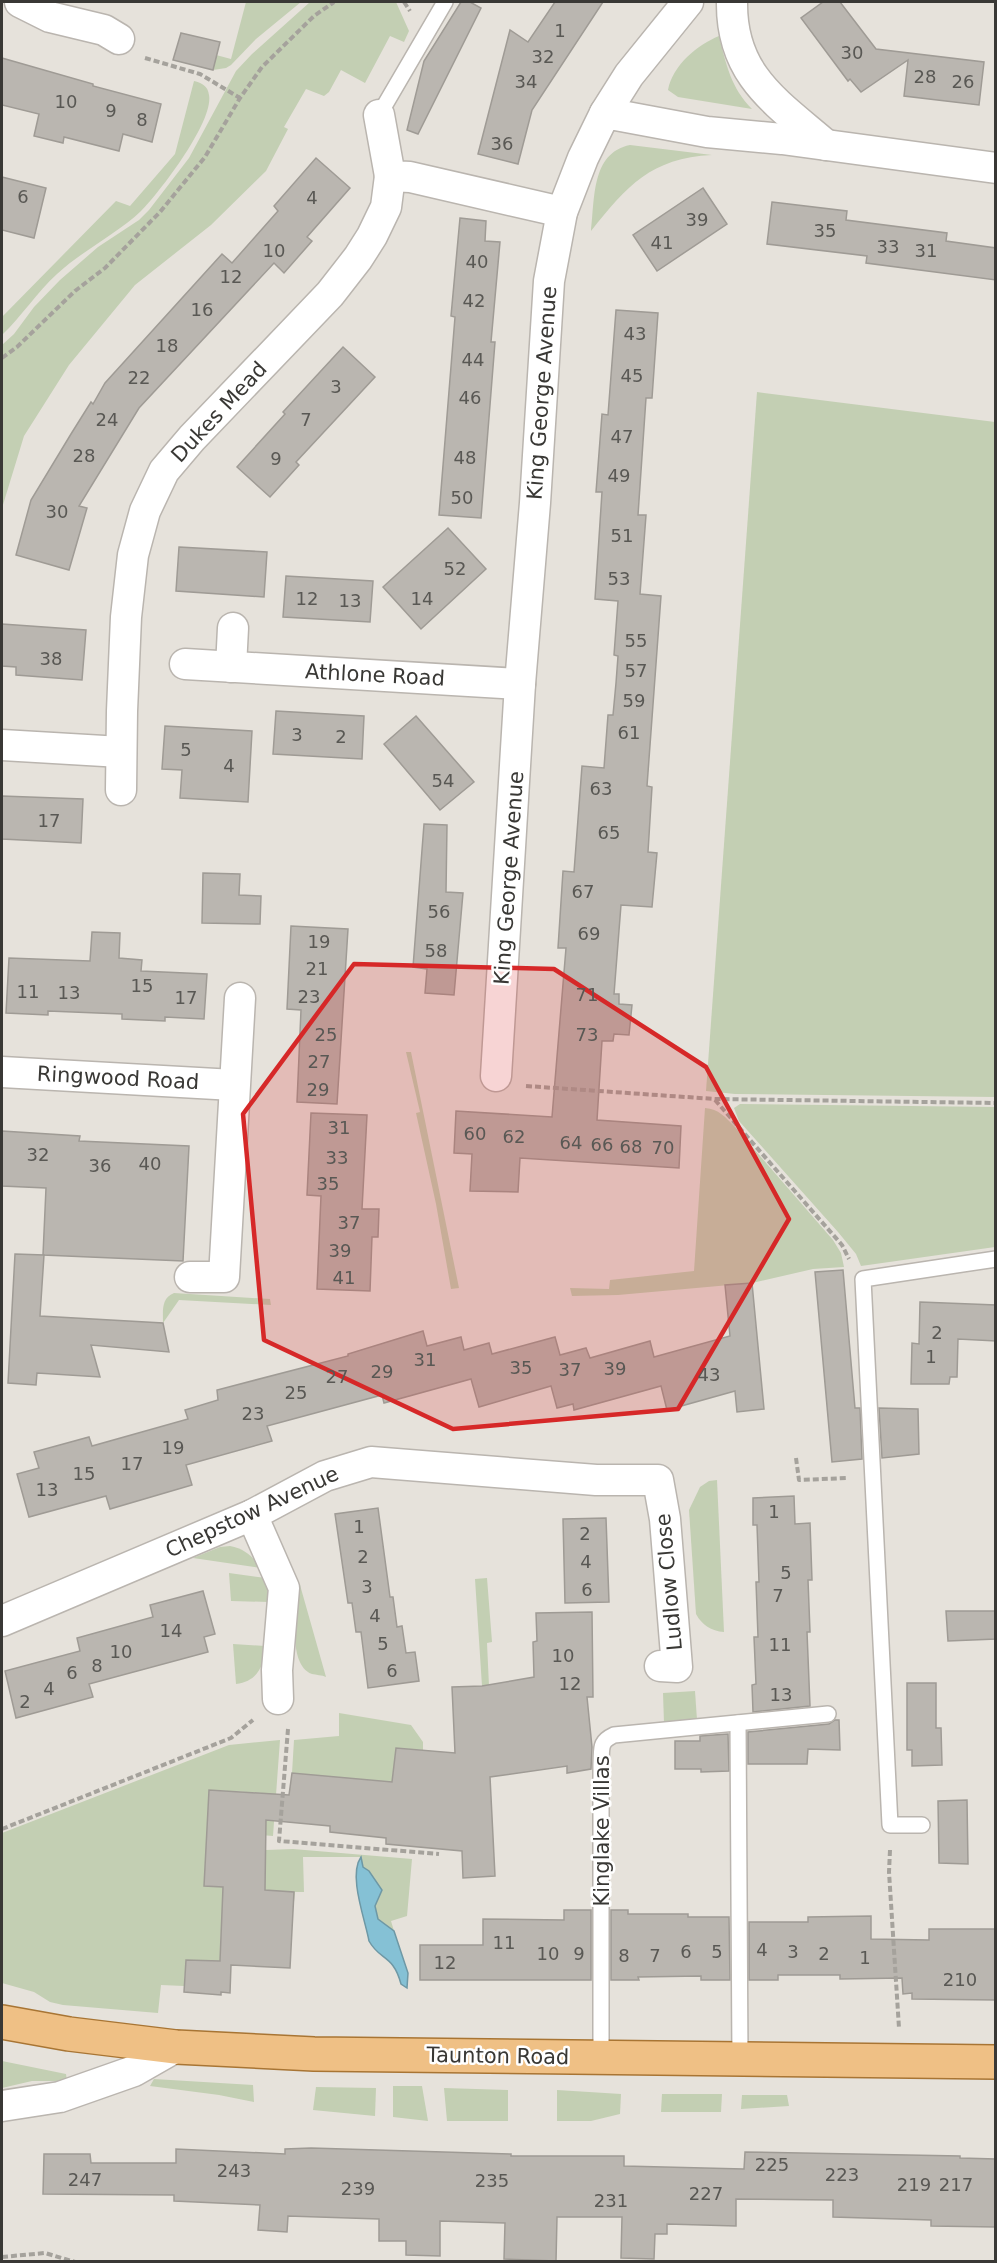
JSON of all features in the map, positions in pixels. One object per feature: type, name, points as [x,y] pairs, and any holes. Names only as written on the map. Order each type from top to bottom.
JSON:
[{"type":"main road","name":"Taunton Road","points":[[2,2022],[69,2034],[176,2047],[314,2054],[996,2062]]},
{"type":"street","points":[[20,2],[50,17],[94,14],[104,30],[119,39]]},
{"type":"street","name":"King George Avenue","points":[[496,1076],[520,684],[535,503],[549,281],[562,212],[583,158],[605,113],[629,75],[688,2]]},
{"type":"street","points":[[732,2],[734,31],[741,56],[753,77],[769,96],[826,145]]},
{"type":"street","points":[[605,113],[707,132],[826,145],[996,168]]},
{"type":"street","name":"Dukes Mead","points":[[121,790],[126,616],[133,555],[145,511],[164,471],[192,438],[330,294],[372,236],[386,207],[390,176],[379,115]]},
{"type":"street","points":[[390,176],[410,177],[562,212]]},
{"type":"street","points":[[231,667],[232,628]]},
{"type":"street","name":"Athlone Road","points":[[185,664],[520,684]]},
{"type":"street","points":[[2,745],[121,752]]},
{"type":"street","points":[[190,1277],[224,1277],[240,998]]},
{"type":"street","name":"Ringwood Road","points":[[2,1072],[234,1085]]},
{"type":"street","name":"Chepstow Avenue","points":[[2,1621],[252,1515],[325,1476],[371,1462],[596,1480],[658,1480]]},
{"type":"street","name":"Ludlow Close","points":[[658,1480],[665,1519],[677,1666],[660,1666]]},
{"type":"street","points":[[252,1515],[284,1588],[277,1670],[283,1711]]},
{"type":"street","points":[[2,2106],[60,2097],[134,2071],[176,2047]]},
{"type":"lane","points":[[379,115],[445,2]]},
{"type":"lane","points":[[922,1825],[890,1825],[862,1279],[996,1259]]},
{"type":"lane","name":"Kinglake Villas","points":[[601,2057],[602,1745],[605,1739],[614,1735],[828,1714]]},
{"type":"lane","points":[[738,1723],[740,2059]]},
{"type":"path","points":[[2,358],[17,347],[75,291],[105,268],[173,198],[204,157],[262,67],[314,16],[334,2]]},
{"type":"path","points":[[119,39],[134,53],[153,62],[200,74],[240,98]]},
{"type":"path","points":[[496,1076],[523,1086],[715,1099],[996,1103]]},
{"type":"path","points":[[715,1099],[843,1245],[854,1270],[862,1279]]},
{"type":"path","points":[[796,1458],[799,1480],[873,1477]]},
{"type":"path","points":[[2,1829],[231,1738],[283,1711],[279,1841],[439,1854]]},
{"type":"path","points":[[890,1825],[889,1872],[900,2061]]},
{"type":"path","points":[[2,2257],[45,2253],[75,2262]]},
{"type":"highlighted area","points":[[354,964],[554,969],[706,1067],[789,1219],[678,1409],[453,1429],[264,1340],[243,1114]]},
{"type":"green space","points":[[246,2],[301,2],[256,39],[231,65],[213,70],[216,55],[231,59]]},
{"type":"green space","points":[[310,2],[396,2],[409,31],[404,42],[390,36],[365,83],[341,70],[329,92],[324,96],[306,89],[284,127],[288,129],[266,171],[211,225],[135,285],[69,365],[24,436],[2,508],[2,345],[60,280],[98,247],[139,220],[149,210],[189,158],[236,71]]},
{"type":"green space","points":[[719,36],[734,84],[752,109],[678,97],[668,90],[675,72],[687,57],[702,45]]},
{"type":"green space","points":[[194,81],[206,87],[209,95],[208,107],[195,138],[160,189],[132,219],[57,274],[2,335],[2,317],[116,201],[130,206],[175,154]]},
{"type":"green space","points":[[630,145],[712,155],[691,157],[656,168],[629,188],[591,231],[597,179],[602,167],[608,157],[617,150]]},
{"type":"green space","points":[[757,392],[995,422],[995,1097],[735,1094],[706,1091]]},
{"type":"green space","points":[[406,1052],[411,1052],[459,1288],[451,1289],[436,1204],[416,1113],[420,1112]]},
{"type":"green space","points":[[740,1104],[995,1107],[995,1247],[861,1266],[856,1254],[838,1232],[739,1121],[734,1108]]},
{"type":"green space","points":[[705,1108],[718,1112],[735,1127],[833,1240],[841,1253],[844,1267],[813,1269],[752,1283],[618,1295],[572,1296],[570,1288],[609,1289],[610,1280],[694,1271]]},
{"type":"green space","points":[[174,1293],[270,1299],[271,1305],[179,1300],[163,1323],[165,1302]]},
{"type":"green space","points":[[717,1480],[724,1632],[707,1627],[696,1614],[689,1510],[700,1487],[709,1481]]},
{"type":"green space","points":[[230,1546],[248,1554],[261,1568],[193,1558],[220,1547]]},
{"type":"green space","points":[[229,1573],[266,1578],[269,1602],[231,1601]]},
{"type":"green space","points":[[487,1578],[492,1642],[487,1643],[489,1686],[482,1686],[475,1579]]},
{"type":"green space","points":[[300,1585],[326,1677],[312,1674],[304,1668],[299,1659],[295,1633]]},
{"type":"green space","points":[[233,1644],[265,1646],[261,1666],[255,1676],[236,1684]]},
{"type":"green space","points":[[695,1691],[697,1720],[664,1723],[663,1693]]},
{"type":"green space","points":[[339,1713],[411,1725],[423,1742],[423,1750],[396,1748],[392,1782],[292,1773],[294,1740],[339,1736]]},
{"type":"green space","points":[[280,1740],[273,1836],[261,1835],[263,1793],[209,1790],[205,1886],[255,1889],[266,1850],[293,1849],[412,1859],[407,1916],[391,1921],[394,1931],[378,1919],[375,1906],[382,1890],[369,1871],[363,1867],[361,1857],[303,1857],[304,1892],[295,1892],[294,1902],[240,1899],[221,1930],[220,1961],[186,1960],[184,1986],[161,1985],[158,2013],[63,2005],[50,2002],[34,1992],[2,1983],[2,1833],[229,1745]]},
{"type":"green space","points":[[2,2061],[66,2074],[67,2081],[32,2081],[2,2088]]},
{"type":"green space","points":[[154,2079],[253,2085],[254,2102],[150,2086]]},
{"type":"green space","points":[[393,2086],[422,2086],[428,2121],[393,2117]]},
{"type":"green space","points":[[316,2087],[376,2088],[375,2116],[313,2110]]},
{"type":"green space","points":[[444,2088],[508,2090],[508,2121],[447,2121]]},
{"type":"green space","points":[[557,2090],[621,2094],[620,2114],[591,2121],[557,2121]]},
{"type":"green space","points":[[662,2094],[722,2094],[721,2112],[661,2112]]},
{"type":"green space","points":[[742,2095],[787,2095],[789,2106],[741,2109]]},
{"type":"water","points":[[361,1857],[363,1867],[369,1871],[382,1890],[375,1906],[378,1919],[394,1931],[408,1973],[407,1988],[401,1984],[390,1962],[369,1941],[357,1886],[357,1865]]},
{"type":"building","points":[[461,2],[470,2],[481,8],[418,134],[407,130],[424,61]]},
{"type":"building","points":[[555,2],[603,2],[532,110],[518,164],[478,154],[510,30],[528,42]]},
{"type":"building","points":[[823,2],[840,2],[876,49],[984,62],[979,105],[904,96],[908,60],[861,92],[850,79],[848,81],[801,18]]},
{"type":"building","points":[[181,33],[220,42],[213,70],[173,60]]},
{"type":"building","points":[[2,58],[161,104],[152,142],[123,134],[119,151],[64,137],[63,143],[34,136],[39,114],[2,105]]},
{"type":"building","points":[[316,158],[350,188],[307,237],[312,241],[284,273],[274,263],[139,408],[79,506],[87,508],[69,570],[16,555],[31,500],[105,383],[222,254],[232,263],[278,211],[274,206]]},
{"type":"building","points":[[2,177],[46,188],[34,238],[2,230]]},
{"type":"building","points":[[703,188],[727,224],[657,271],[633,235]]},
{"type":"building","points":[[772,202],[847,211],[846,220],[947,233],[946,241],[996,248],[996,280],[866,263],[867,256],[767,244]]},
{"type":"building","points":[[460,218],[486,221],[485,241],[500,242],[491,342],[495,342],[481,518],[439,515],[455,317],[451,316]]},
{"type":"building","points":[[616,310],[658,313],[652,398],[646,398],[638,515],[646,515],[640,594],[661,596],[647,786],[652,787],[648,852],[657,853],[652,907],[621,905],[614,994],[619,994],[619,1004],[632,1005],[629,1035],[614,1034],[613,1041],[602,1041],[597,1120],[681,1126],[679,1168],[520,1158],[518,1192],[470,1191],[472,1154],[454,1153],[456,1111],[552,1117],[566,948],[558,948],[563,871],[574,872],[582,766],[604,768],[608,715],[613,715],[616,683],[618,656],[614,655],[618,601],[595,599],[602,492],[596,492],[602,414],[608,415]]},
{"type":"building","points":[[343,347],[375,377],[296,462],[299,465],[270,497],[237,467],[285,414],[283,412]]},
{"type":"building","points":[[448,528],[486,569],[421,629],[383,587]]},
{"type":"building","points":[[179,547],[267,552],[264,597],[176,591]]},
{"type":"building","points":[[286,576],[373,581],[370,622],[283,617]]},
{"type":"building","points":[[2,624],[86,630],[82,680],[16,675],[16,667],[2,666]]},
{"type":"building","points":[[276,711],[364,716],[362,759],[273,754]]},
{"type":"building","points":[[416,716],[474,782],[440,810],[384,744]]},
{"type":"building","points":[[165,726],[252,731],[248,802],[180,798],[182,770],[162,769]]},
{"type":"building","points":[[2,796],[83,799],[81,843],[2,839]]},
{"type":"building","points":[[424,824],[447,825],[446,892],[463,893],[454,995],[425,993],[427,969],[413,967]]},
{"type":"building","points":[[203,873],[240,874],[239,895],[261,896],[260,924],[202,923]]},
{"type":"building","points":[[291,926],[348,929],[337,1104],[297,1102],[301,1010],[287,1009]]},
{"type":"building","points":[[92,932],[120,933],[119,958],[142,960],[141,971],[207,974],[204,1019],[165,1017],[165,1021],[122,1019],[122,1014],[48,1011],[48,1015],[6,1013],[9,958],[90,961]]},
{"type":"building","points":[[311,1113],[367,1115],[362,1209],[379,1209],[378,1237],[372,1237],[370,1291],[317,1289],[321,1196],[307,1195]]},
{"type":"building","points":[[2,1131],[80,1136],[79,1141],[189,1146],[183,1261],[43,1255],[46,1188],[2,1186]]},
{"type":"building","points":[[15,1254],[44,1255],[40,1316],[163,1323],[169,1352],[91,1345],[100,1377],[37,1373],[36,1385],[8,1383]]},
{"type":"building","points":[[843,1270],[855,1408],[860,1408],[862,1459],[832,1462],[815,1272]]},
{"type":"building","points":[[752,1283],[764,1409],[737,1412],[735,1391],[667,1410],[661,1386],[574,1410],[573,1404],[557,1408],[551,1386],[479,1407],[471,1379],[384,1403],[382,1395],[267,1426],[272,1441],[186,1465],[192,1485],[110,1509],[106,1496],[29,1517],[17,1474],[39,1468],[34,1452],[89,1437],[92,1446],[188,1419],[185,1410],[218,1400],[217,1390],[348,1356],[348,1354],[423,1331],[427,1346],[461,1337],[464,1350],[489,1343],[492,1354],[555,1337],[560,1355],[586,1348],[590,1358],[650,1341],[654,1357],[730,1336],[725,1285]]},
{"type":"building","points":[[920,1302],[996,1305],[996,1341],[958,1339],[957,1377],[950,1377],[949,1384],[911,1384],[912,1343],[919,1344]]},
{"type":"building","points":[[879,1408],[918,1409],[919,1454],[882,1458]]},
{"type":"building","points":[[794,1496],[795,1524],[810,1523],[812,1580],[808,1580],[810,1632],[807,1632],[810,1706],[753,1712],[752,1685],[756,1684],[754,1637],[758,1637],[756,1582],[759,1582],[757,1525],[753,1525],[753,1498]]},
{"type":"building","points":[[378,1508],[390,1597],[393,1597],[397,1627],[402,1626],[406,1653],[415,1652],[419,1681],[368,1688],[361,1632],[356,1632],[352,1603],[348,1603],[335,1514]]},
{"type":"building","points":[[606,1518],[609,1602],[565,1603],[563,1519]]},
{"type":"building","points":[[203,1591],[215,1634],[204,1637],[208,1652],[89,1684],[93,1697],[16,1718],[5,1671],[80,1651],[77,1638],[153,1617],[150,1605]]},
{"type":"building","points":[[946,1611],[996,1611],[996,1639],[948,1641]]},
{"type":"building","points":[[592,1612],[593,1697],[587,1697],[592,1747],[591,1769],[567,1773],[567,1766],[490,1777],[495,1876],[463,1878],[462,1851],[386,1844],[386,1838],[330,1832],[330,1826],[266,1820],[265,1890],[294,1892],[290,1968],[231,1965],[230,1993],[221,1992],[221,1995],[184,1992],[186,1960],[220,1961],[223,1887],[204,1886],[209,1790],[289,1795],[292,1773],[392,1782],[396,1748],[455,1753],[452,1687],[482,1686],[534,1677],[533,1642],[537,1641],[536,1613]]},
{"type":"building","points":[[907,1683],[936,1683],[936,1728],[941,1728],[942,1765],[912,1766],[912,1750],[907,1750]]},
{"type":"building","points":[[839,1720],[840,1750],[808,1749],[807,1764],[748,1764],[748,1732],[829,1724]]},
{"type":"building","points":[[728,1734],[729,1771],[701,1772],[701,1769],[675,1769],[675,1741],[700,1741],[700,1736]]},
{"type":"building","points":[[967,1800],[968,1864],[939,1863],[938,1801]]},
{"type":"building","points":[[564,1910],[591,1910],[591,1980],[420,1980],[420,1945],[483,1945],[483,1919],[564,1920]]},
{"type":"building","points":[[611,1910],[628,1910],[628,1914],[729,1917],[730,1980],[701,1980],[701,1976],[611,1980]]},
{"type":"building","points":[[871,1916],[871,1939],[929,1940],[929,1929],[996,1929],[996,2000],[912,1999],[912,1993],[903,1994],[902,1978],[840,1979],[840,1975],[778,1975],[778,1980],[749,1980],[749,1922],[808,1922],[808,1917]]},
{"type":"building","points":[[176,2149],[285,2154],[285,2149],[511,2154],[511,2156],[624,2156],[624,2166],[744,2169],[745,2152],[960,2156],[960,2158],[996,2159],[996,2227],[931,2226],[931,2220],[833,2217],[833,2200],[736,2199],[736,2226],[667,2224],[667,2234],[655,2234],[654,2259],[621,2258],[622,2217],[557,2217],[556,2261],[504,2259],[505,2223],[440,2221],[440,2256],[406,2255],[406,2241],[379,2241],[379,2219],[288,2216],[287,2232],[258,2230],[260,2205],[174,2201],[174,2195],[43,2194],[44,2154],[90,2154],[91,2163],[176,2163]]}]
